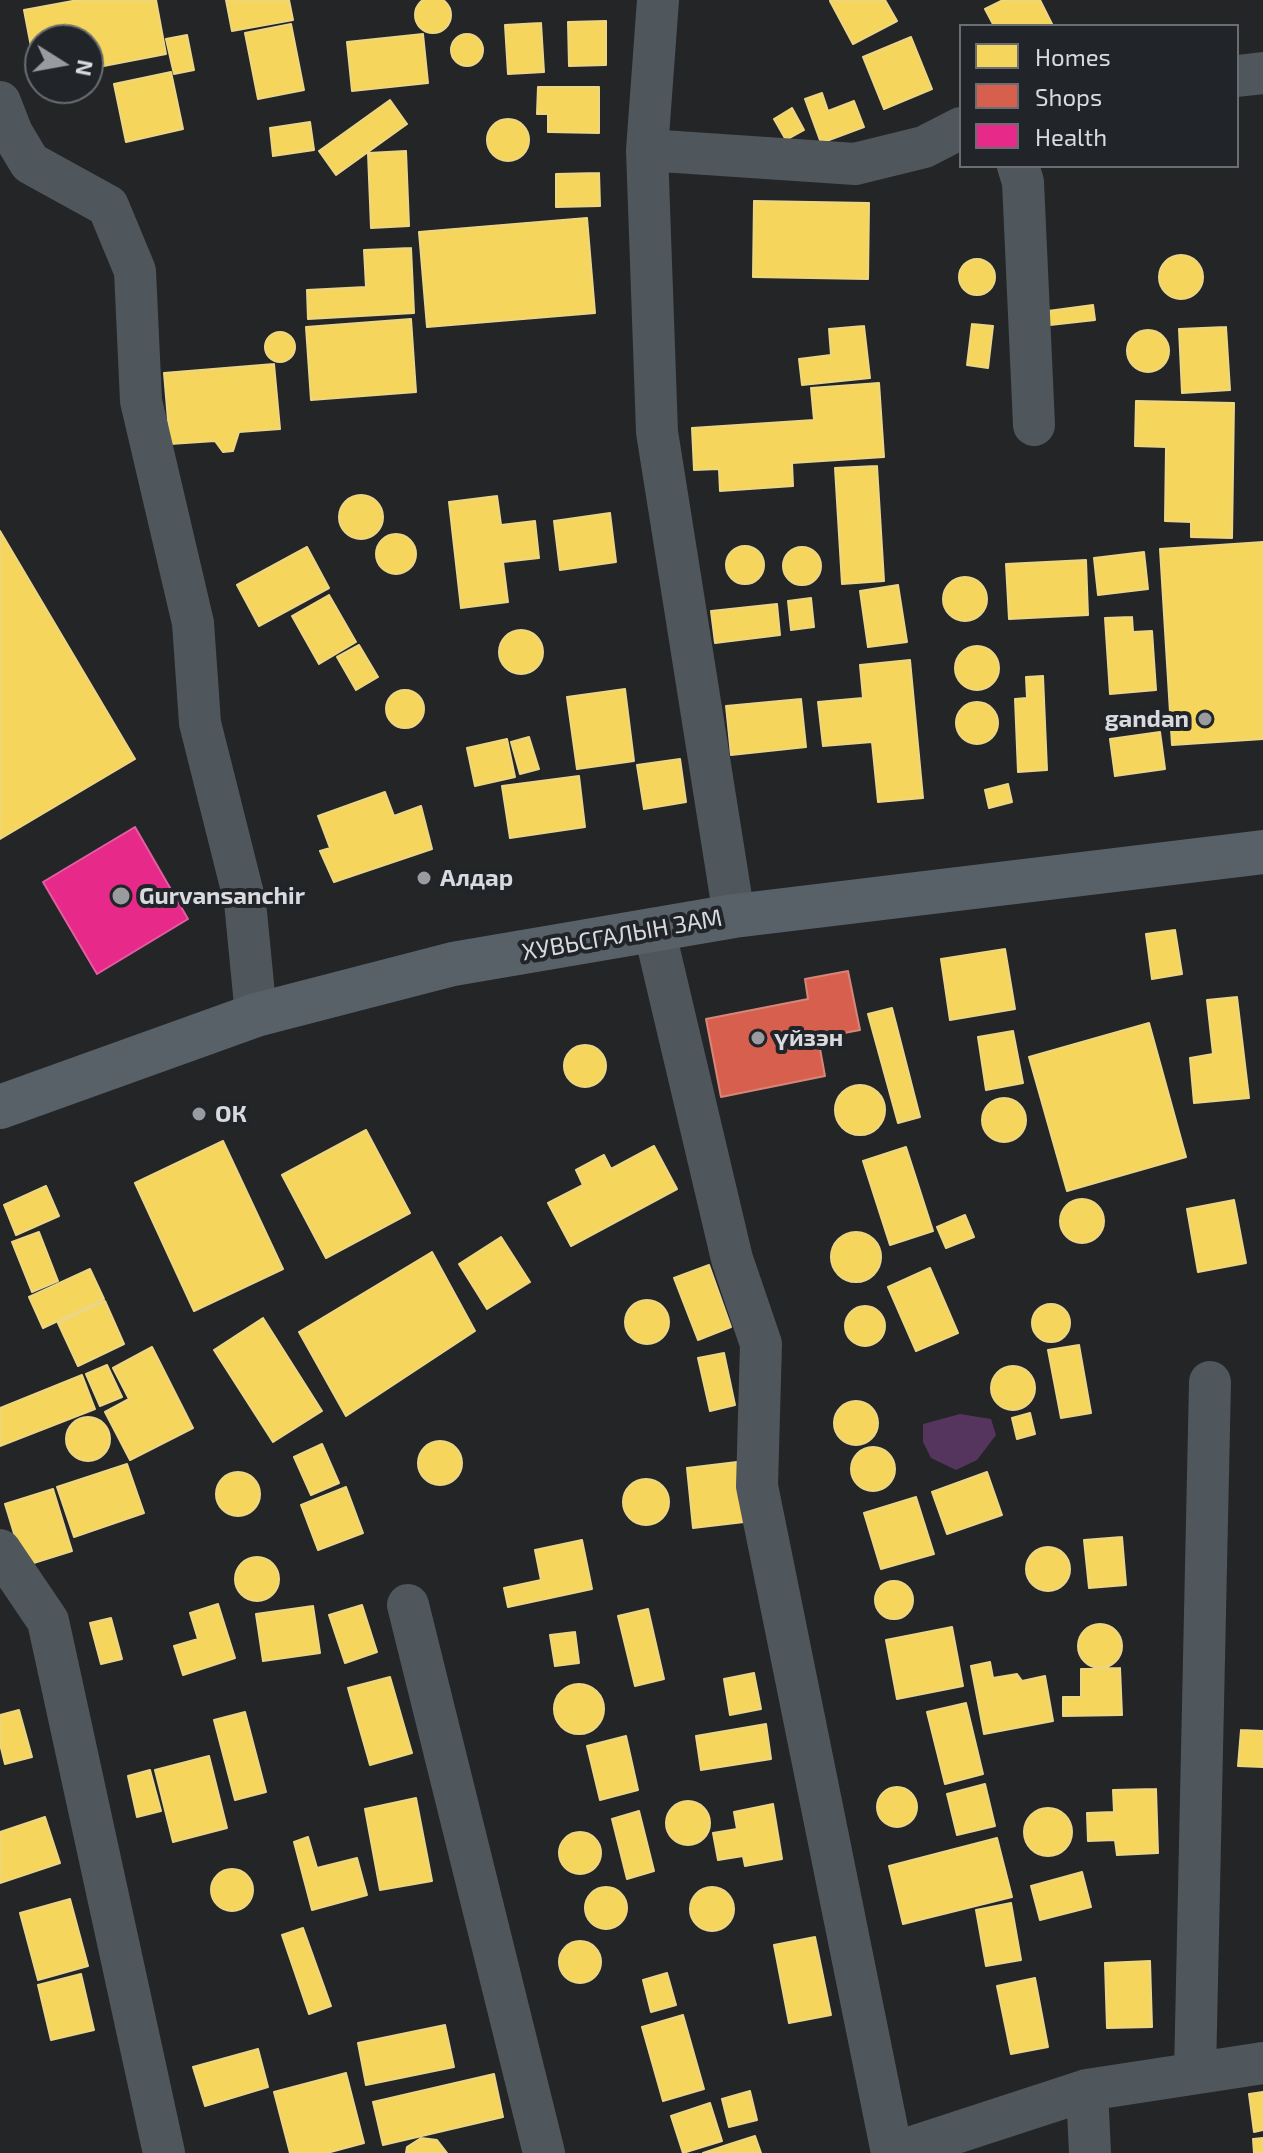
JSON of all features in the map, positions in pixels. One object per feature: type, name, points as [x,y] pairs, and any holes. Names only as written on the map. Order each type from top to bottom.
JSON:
[{"type":"main road","name":"ХУВЬСГАЛЫН ЗАМ","points":[[0,1107],[256,1015],[453,964],[734,916],[1263,852]]},
{"type":"street","points":[[658,0],[647,150],[657,432],[734,916]]},
{"type":"street","points":[[1239,76],[1263,73]]},
{"type":"street","points":[[0,102],[12,133],[30,163],[108,206],[135,271],[141,401],[193,623],[200,723],[245,902],[256,1015]]},
{"type":"street","points":[[647,150],[855,164],[924,147],[959,129]]},
{"type":"street","points":[[1019,168],[1023,182],[1034,425]]},
{"type":"street","points":[[654,929],[732,1259],[761,1344],[757,1486],[893,2153],[1087,2090],[1263,2063]]},
{"type":"street","points":[[1195,2073],[1210,1382]]},
{"type":"street","points":[[0,1550],[48,1621],[164,2153]]},
{"type":"street","points":[[408,1605],[544,2153]]},
{"type":"street","points":[[1087,2090],[1090,2153]]},
{"type":"shaded area","points":[[960,1414],[991,1419],[996,1435],[977,1460],[956,1470],[931,1458],[923,1442],[923,1424]]},
{"type":"building: Homes","points":[[424,-1],[442,-1],[450,8],[450,22],[440,32],[426,32],[416,22],[416,8]]},
{"type":"building: Homes","points":[[78,0],[156,0],[166,54],[104,66],[104,24],[27,24],[24,10]]},
{"type":"building: Homes","points":[[226,0],[289,0],[293,20],[232,31]]},
{"type":"building: Homes","points":[[832,0],[885,0],[897,21],[853,44]]},
{"type":"building: Homes","points":[[1003,0],[1040,0],[1052,24],[993,24],[985,9]]},
{"type":"building: Homes","points":[[606,21],[606,65],[569,66],[568,22]]},
{"type":"building: Homes","points":[[541,23],[544,72],[508,74],[505,25]]},
{"type":"building: Homes","points":[[291,24],[304,90],[258,99],[245,33]]},
{"type":"building: Homes","points":[[423,34],[428,83],[352,91],[347,42]]},
{"type":"building: Homes","points":[[467,34],[478,39],[483,50],[478,61],[467,66],[456,61],[451,50],[456,39]]},
{"type":"building: Homes","points":[[187,35],[194,70],[174,74],[166,39]]},
{"type":"building: Homes","points":[[911,37],[932,89],[884,109],[863,57]]},
{"type":"building: Homes","points":[[171,72],[183,129],[126,142],[114,84]]},
{"type":"building: Homes","points":[[538,87],[599,87],[599,133],[548,132],[548,114],[537,114]]},
{"type":"building: Homes","points":[[822,93],[828,111],[854,101],[864,127],[821,143],[805,99]]},
{"type":"building: Homes","points":[[390,100],[407,124],[336,175],[319,151]]},
{"type":"building: Homes","points":[[792,108],[804,130],[786,140],[774,119]]},
{"type":"building: Homes","points":[[508,119],[523,125],[529,140],[523,155],[508,161],[493,155],[487,140],[493,125]]},
{"type":"building: Homes","points":[[310,122],[314,150],[273,156],[270,128]]},
{"type":"building: Homes","points":[[406,151],[409,226],[371,228],[368,153]]},
{"type":"building: Homes","points":[[599,173],[600,206],[556,207],[556,174]]},
{"type":"building: Homes","points":[[754,201],[869,203],[868,279],[753,277]]},
{"type":"building: Homes","points":[[587,218],[595,313],[427,327],[419,232]]},
{"type":"building: Homes","points":[[411,248],[414,313],[308,319],[307,290],[366,287],[364,250]]},
{"type":"building: Homes","points":[[1181,255],[1197,261],[1203,277],[1197,293],[1181,299],[1165,293],[1159,277],[1165,261]]},
{"type":"building: Homes","points":[[977,259],[990,264],[995,277],[990,290],[977,295],[964,290],[959,277],[964,264]]},
{"type":"building: Homes","points":[[1093,305],[1095,320],[1050,325],[1048,311]]},
{"type":"building: Homes","points":[[411,319],[416,392],[311,400],[306,327]]},
{"type":"building: Homes","points":[[972,324],[993,326],[988,368],[967,365]]},
{"type":"building: Homes","points":[[864,326],[870,378],[802,385],[799,359],[831,355],[829,329]]},
{"type":"building: Homes","points":[[1226,327],[1230,390],[1182,393],[1179,329]]},
{"type":"building: Homes","points":[[1148,330],[1163,336],[1169,351],[1163,366],[1148,372],[1133,366],[1127,351],[1133,336]]},
{"type":"building: Homes","points":[[280,332],[291,336],[295,347],[291,358],[280,362],[269,358],[265,347],[269,336]]},
{"type":"building: Homes","points":[[274,364],[280,429],[239,432],[233,451],[223,452],[215,441],[170,444],[164,373]]},
{"type":"building: Homes","points":[[879,383],[884,457],[792,463],[793,486],[720,491],[719,469],[694,470],[692,428],[814,420],[811,388]]},
{"type":"building: Homes","points":[[1136,401],[1234,403],[1232,538],[1191,537],[1191,522],[1165,521],[1166,447],[1135,446]]},
{"type":"building: Homes","points":[[877,466],[884,581],[842,584],[835,468]]},
{"type":"building: Homes","points":[[361,495],[376,502],[383,517],[376,532],[361,539],[346,532],[339,517],[346,502]]},
{"type":"building: Homes","points":[[497,496],[501,525],[535,521],[539,558],[503,562],[508,602],[461,608],[449,502]]},
{"type":"building: Homes","points":[[610,513],[616,562],[560,570],[554,521]]},
{"type":"building: Homes","points":[[0,531],[135,759],[0,839]]},
{"type":"building: Homes","points":[[396,534],[410,540],[416,554],[410,568],[396,574],[382,568],[376,554],[382,540]]},
{"type":"building: Homes","points":[[1263,542],[1263,739],[1172,745],[1160,549]]},
{"type":"building: Homes","points":[[745,546],[758,552],[764,565],[758,578],[745,584],[732,578],[726,565],[732,552]]},
{"type":"building: Homes","points":[[307,547],[329,588],[259,626],[237,585]]},
{"type":"building: Homes","points":[[802,547],[816,552],[821,566],[816,580],[802,585],[788,580],[783,566],[788,552]]},
{"type":"building: Homes","points":[[1144,552],[1148,589],[1098,595],[1094,558]]},
{"type":"building: Homes","points":[[1086,560],[1088,615],[1009,619],[1006,564]]},
{"type":"building: Homes","points":[[965,577],[981,583],[987,599],[981,615],[965,621],[949,615],[943,599],[949,583]]},
{"type":"building: Homes","points":[[898,585],[907,642],[868,647],[860,591]]},
{"type":"building: Homes","points":[[329,595],[356,642],[319,664],[292,616]]},
{"type":"building: Homes","points":[[811,598],[814,627],[791,630],[788,601]]},
{"type":"building: Homes","points":[[777,604],[780,635],[715,643],[711,611]]},
{"type":"building: Homes","points":[[1132,617],[1133,632],[1152,631],[1156,690],[1110,694],[1105,618]]},
{"type":"building: Homes","points":[[521,630],[537,636],[543,652],[537,668],[521,674],[505,668],[499,652],[505,636]]},
{"type":"building: Homes","points":[[359,645],[378,677],[356,690],[337,657]]},
{"type":"building: Homes","points":[[977,646],[993,652],[999,668],[993,684],[977,690],[961,684],[955,668],[961,652]]},
{"type":"building: Homes","points":[[910,660],[923,798],[878,802],[872,742],[823,746],[818,702],[863,698],[860,665]]},
{"type":"building: Homes","points":[[1043,676],[1047,770],[1018,772],[1015,699],[1027,698],[1026,677]]},
{"type":"building: Homes","points":[[625,689],[634,761],[577,769],[567,697]]},
{"type":"building: Homes","points":[[405,690],[418,696],[424,709],[418,722],[405,728],[392,722],[386,709],[392,696]]},
{"type":"building: Homes","points":[[801,699],[806,747],[731,755],[726,706]]},
{"type":"building: Homes","points":[[977,702],[992,708],[998,723],[992,738],[977,744],[962,738],[956,723],[962,708]]},
{"type":"building: Homes","points":[[1160,732],[1165,769],[1115,776],[1110,739]]},
{"type":"building: Homes","points":[[529,737],[539,769],[520,774],[511,742]]},
{"type":"building: Homes","points":[[507,739],[515,777],[475,786],[467,748]]},
{"type":"building: Homes","points":[[680,759],[686,802],[644,809],[637,765]]},
{"type":"building: Homes","points":[[579,776],[585,827],[510,838],[502,786]]},
{"type":"building: Homes","points":[[1008,784],[1012,802],[989,808],[985,790]]},
{"type":"building: Homes","points":[[385,792],[394,816],[421,806],[432,849],[334,882],[320,851],[330,848],[318,816]]},
{"type":"building: Homes","points":[[1175,930],[1182,974],[1152,979],[1146,934]]},
{"type":"building: Homes","points":[[1005,949],[1015,1009],[950,1020],[941,959]]},
{"type":"building: Homes","points":[[1237,997],[1249,1098],[1194,1103],[1190,1058],[1213,1054],[1207,1000]]},
{"type":"building: Homes","points":[[892,1008],[920,1117],[898,1123],[868,1014]]},
{"type":"building: Homes","points":[[1149,1023],[1186,1157],[1067,1191],[1029,1057]]},
{"type":"building: Homes","points":[[1013,1031],[1023,1083],[986,1090],[978,1037]]},
{"type":"building: Homes","points":[[585,1045],[600,1051],[606,1066],[600,1081],[585,1087],[570,1081],[564,1066],[570,1051]]},
{"type":"building: Homes","points":[[860,1085],[878,1092],[885,1110],[878,1128],[860,1135],[842,1128],[835,1110],[842,1092]]},
{"type":"building: Homes","points":[[1004,1098],[1019,1105],[1026,1120],[1019,1135],[1004,1142],[989,1135],[982,1120],[989,1105]]},
{"type":"building: Homes","points":[[366,1130],[410,1213],[326,1258],[282,1175]]},
{"type":"building: Homes","points":[[223,1141],[283,1269],[194,1311],[135,1183]]},
{"type":"building: Homes","points":[[654,1146],[677,1189],[571,1246],[548,1203],[583,1185],[576,1170],[604,1155],[611,1169]]},
{"type":"building: Homes","points":[[906,1147],[933,1231],[890,1245],[863,1161]]},
{"type":"building: Homes","points":[[46,1186],[59,1216],[16,1235],[4,1205]]},
{"type":"building: Homes","points":[[1082,1199],[1097,1206],[1104,1221],[1097,1236],[1082,1243],[1067,1236],[1060,1221],[1067,1206]]},
{"type":"building: Homes","points":[[1234,1200],[1246,1263],[1198,1272],[1187,1209]]},
{"type":"building: Homes","points":[[965,1215],[974,1237],[946,1248],[937,1227]]},
{"type":"building: Homes","points":[[39,1232],[58,1281],[32,1292],[12,1242]]},
{"type":"building: Homes","points":[[856,1232],[874,1239],[881,1257],[874,1275],[856,1282],[838,1275],[831,1257],[838,1239]]},
{"type":"building: Homes","points":[[501,1237],[530,1282],[487,1309],[459,1264]]},
{"type":"building: Homes","points":[[432,1252],[475,1331],[346,1416],[299,1332]]},
{"type":"building: Homes","points":[[709,1265],[731,1327],[698,1340],[674,1278]]},
{"type":"building: Homes","points":[[930,1268],[958,1333],[916,1351],[888,1287]]},
{"type":"building: Homes","points":[[90,1269],[104,1299],[43,1328],[29,1297]]},
{"type":"building: Homes","points":[[647,1300],[662,1307],[669,1322],[662,1337],[647,1344],[632,1337],[625,1322],[632,1307]]},
{"type":"building: Homes","points":[[105,1301],[124,1344],[78,1366],[58,1323]]},
{"type":"building: Homes","points":[[1051,1304],[1064,1310],[1070,1323],[1064,1336],[1051,1342],[1038,1336],[1032,1323],[1038,1310]]},
{"type":"building: Homes","points":[[865,1306],[879,1312],[885,1326],[879,1340],[865,1346],[851,1340],[845,1326],[851,1312]]},
{"type":"building: Homes","points":[[263,1318],[322,1411],[273,1442],[214,1350]]},
{"type":"building: Homes","points":[[1079,1345],[1091,1413],[1061,1418],[1048,1350]]},
{"type":"building: Homes","points":[[152,1347],[193,1428],[130,1460],[105,1412],[129,1399],[113,1368]]},
{"type":"building: Homes","points":[[724,1353],[735,1405],[710,1411],[698,1358]]},
{"type":"building: Homes","points":[[107,1365],[122,1397],[100,1406],[86,1374]]},
{"type":"building: Homes","points":[[1013,1366],[1028,1373],[1035,1388],[1028,1403],[1013,1410],[998,1403],[991,1388],[998,1373]]},
{"type":"building: Homes","points":[[82,1375],[95,1409],[0,1446],[0,1408]]},
{"type":"building: Homes","points":[[856,1401],[871,1408],[878,1423],[871,1438],[856,1445],[841,1438],[834,1423],[841,1408]]},
{"type":"building: Homes","points":[[1030,1413],[1035,1434],[1017,1439],[1012,1418]]},
{"type":"building: Homes","points":[[88,1417],[103,1424],[110,1439],[103,1454],[88,1461],[73,1454],[66,1439],[73,1424]]},
{"type":"building: Homes","points":[[440,1441],[455,1448],[462,1463],[455,1478],[440,1485],[425,1478],[418,1463],[425,1448]]},
{"type":"building: Homes","points":[[322,1444],[339,1483],[311,1495],[294,1457]]},
{"type":"building: Homes","points":[[873,1447],[888,1454],[895,1469],[888,1484],[873,1491],[858,1484],[851,1469],[858,1454]]},
{"type":"building: Homes","points":[[737,1462],[744,1522],[693,1528],[687,1468]]},
{"type":"building: Homes","points":[[127,1464],[144,1513],[74,1537],[57,1487]]},
{"type":"building: Homes","points":[[238,1472],[253,1479],[260,1494],[253,1509],[238,1516],[223,1509],[216,1494],[223,1479]]},
{"type":"building: Homes","points":[[987,1472],[1002,1515],[947,1534],[932,1492]]},
{"type":"building: Homes","points":[[646,1479],[662,1486],[669,1502],[662,1518],[646,1525],[630,1518],[623,1502],[630,1486]]},
{"type":"building: Homes","points":[[346,1487],[363,1533],[318,1550],[301,1505]]},
{"type":"building: Homes","points":[[53,1489],[72,1551],[24,1566],[5,1504]]},
{"type":"building: Homes","points":[[916,1497],[934,1554],[881,1569],[864,1513]]},
{"type":"building: Homes","points":[[1122,1537],[1126,1585],[1089,1588],[1084,1540]]},
{"type":"building: Homes","points":[[582,1540],[592,1589],[508,1607],[504,1588],[541,1580],[535,1550]]},
{"type":"building: Homes","points":[[1048,1547],[1064,1553],[1070,1569],[1064,1585],[1048,1591],[1032,1585],[1026,1569],[1032,1553]]},
{"type":"building: Homes","points":[[257,1557],[272,1564],[279,1579],[272,1594],[257,1601],[242,1594],[235,1579],[242,1564]]},
{"type":"building: Homes","points":[[894,1581],[908,1586],[913,1600],[908,1614],[894,1619],[880,1614],[875,1600],[880,1586]]},
{"type":"building: Homes","points":[[218,1604],[235,1658],[183,1675],[174,1646],[198,1639],[190,1613]]},
{"type":"building: Homes","points":[[362,1605],[377,1652],[345,1663],[329,1615]]},
{"type":"building: Homes","points":[[313,1606],[320,1653],[263,1661],[256,1614]]},
{"type":"building: Homes","points":[[648,1609],[664,1679],[635,1686],[618,1616]]},
{"type":"building: Homes","points":[[111,1618],[122,1659],[101,1664],[90,1623]]},
{"type":"building: Homes","points":[[1100,1624],[1115,1631],[1122,1646],[1115,1661],[1100,1668],[1085,1661],[1078,1646],[1085,1631]]},
{"type":"building: Homes","points":[[952,1627],[963,1686],[897,1699],[886,1640]]},
{"type":"building: Homes","points":[[575,1632],[579,1663],[555,1666],[550,1635]]},
{"type":"building: Homes","points":[[990,1662],[993,1678],[1017,1674],[1022,1681],[1045,1676],[1053,1721],[984,1734],[971,1666]]},
{"type":"building: Homes","points":[[1120,1668],[1122,1715],[1063,1716],[1063,1697],[1081,1697],[1081,1669]]},
{"type":"building: Homes","points":[[754,1673],[761,1709],[730,1715],[724,1679]]},
{"type":"building: Homes","points":[[390,1677],[412,1753],[370,1765],[348,1688]]},
{"type":"building: Homes","points":[[569,1685],[589,1685],[603,1699],[603,1719],[589,1733],[569,1733],[555,1719],[555,1699]]},
{"type":"building: Homes","points":[[966,1703],[983,1774],[945,1784],[927,1712]]},
{"type":"building: Homes","points":[[19,1710],[32,1757],[5,1764],[0,1744],[0,1715]]},
{"type":"building: Homes","points":[[245,1712],[266,1792],[235,1800],[214,1720]]},
{"type":"building: Homes","points":[[766,1724],[771,1759],[701,1770],[696,1736]]},
{"type":"building: Homes","points":[[1241,1730],[1263,1731],[1263,1767],[1238,1766]]},
{"type":"building: Homes","points":[[626,1736],[638,1790],[600,1800],[587,1746]]},
{"type":"building: Homes","points":[[209,1756],[227,1828],[173,1842],[155,1770]]},
{"type":"building: Homes","points":[[150,1770],[161,1811],[137,1817],[128,1776]]},
{"type":"building: Homes","points":[[985,1784],[995,1826],[957,1835],[947,1794]]},
{"type":"building: Homes","points":[[897,1787],[911,1793],[917,1807],[911,1821],[897,1827],[883,1821],[877,1807],[883,1793]]},
{"type":"building: Homes","points":[[1156,1789],[1158,1853],[1117,1855],[1115,1840],[1088,1841],[1087,1813],[1114,1812],[1113,1790]]},
{"type":"building: Homes","points":[[416,1798],[432,1881],[380,1890],[365,1809]]},
{"type":"building: Homes","points":[[688,1801],[703,1808],[710,1823],[703,1838],[688,1845],[673,1838],[666,1823],[673,1808]]},
{"type":"building: Homes","points":[[773,1804],[782,1859],[745,1866],[743,1856],[718,1860],[713,1833],[737,1829],[734,1812]]},
{"type":"building: Homes","points":[[1048,1808],[1065,1815],[1072,1832],[1065,1849],[1048,1856],[1031,1849],[1024,1832],[1031,1815]]},
{"type":"building: Homes","points":[[639,1811],[654,1871],[627,1879],[612,1819]]},
{"type":"building: Homes","points":[[45,1817],[60,1863],[0,1883],[0,1832]]},
{"type":"building: Homes","points":[[580,1832],[595,1838],[601,1853],[595,1868],[580,1874],[565,1868],[559,1853],[565,1838]]},
{"type":"building: Homes","points":[[308,1837],[317,1868],[357,1858],[367,1895],[312,1910],[294,1842]]},
{"type":"building: Homes","points":[[997,1838],[1012,1897],[903,1924],[889,1866]]},
{"type":"building: Homes","points":[[232,1869],[247,1875],[253,1890],[247,1905],[232,1911],[217,1905],[211,1890],[217,1875]]},
{"type":"building: Homes","points":[[1082,1872],[1091,1907],[1040,1920],[1031,1886]]},
{"type":"building: Homes","points":[[606,1887],[621,1893],[627,1908],[621,1923],[606,1929],[591,1923],[585,1908],[591,1893]]},
{"type":"building: Homes","points":[[712,1887],[727,1894],[734,1909],[727,1924],[712,1931],[697,1924],[690,1909],[697,1894]]},
{"type":"building: Homes","points":[[70,1899],[88,1966],[38,1980],[20,1913]]},
{"type":"building: Homes","points":[[1011,1903],[1021,1960],[986,1966],[976,1910]]},
{"type":"building: Homes","points":[[303,1928],[331,2006],[309,2014],[282,1935]]},
{"type":"building: Homes","points":[[815,1937],[831,2015],[789,2023],[774,1945]]},
{"type":"building: Homes","points":[[580,1941],[595,1947],[601,1962],[595,1977],[580,1983],[565,1977],[559,1962],[565,1947]]},
{"type":"building: Homes","points":[[1150,1961],[1152,2027],[1107,2028],[1105,1963]]},
{"type":"building: Homes","points":[[667,1973],[676,2005],[651,2012],[643,1980]]},
{"type":"building: Homes","points":[[81,1974],[94,2030],[51,2040],[38,1985]]},
{"type":"building: Homes","points":[[1035,1978],[1048,2047],[1011,2054],[997,1986]]},
{"type":"building: Homes","points":[[683,2015],[704,2089],[663,2101],[642,2027]]},
{"type":"building: Homes","points":[[445,2025],[454,2067],[366,2085],[358,2043]]},
{"type":"building: Homes","points":[[258,2049],[268,2087],[205,2106],[193,2067]]},
{"type":"building: Homes","points":[[346,2073],[364,2143],[327,2153],[290,2153],[274,2092]]},
{"type":"building: Homes","points":[[494,2074],[503,2117],[383,2145],[373,2102]]},
{"type":"building: Homes","points":[[750,2091],[757,2120],[729,2127],[722,2099]]},
{"type":"building: Homes","points":[[1263,2092],[1263,2130],[1254,2132],[1249,2094]]},
{"type":"building: Homes","points":[[710,2103],[722,2141],[683,2153],[671,2116]]},
{"type":"building: Homes","points":[[755,2136],[761,2153],[703,2153],[730,2144]]},
{"type":"building: Homes","points":[[421,2138],[437,2140],[447,2153],[406,2153],[407,2147]]},
{"type":"building: Homes","points":[[1263,2138],[1263,2153],[1254,2153],[1253,2139]]},
{"type":"building: Shops","points":[[848,971],[860,1030],[818,1038],[825,1076],[721,1097],[706,1019],[808,999],[805,979]]},
{"type":"building: Health","points":[[135,827],[188,919],[97,974],[43,882]]},
{"type":"place","name":"gandan","points":[[1205,719]]},
{"type":"place","name":"Алдар","points":[[424,878]]},
{"type":"place","name":"Gurvansanchir","points":[[121,896]]},
{"type":"place","name":"үйзэн","points":[[758,1038]]},
{"type":"place","name":"ОК","points":[[199,1114]]}]
